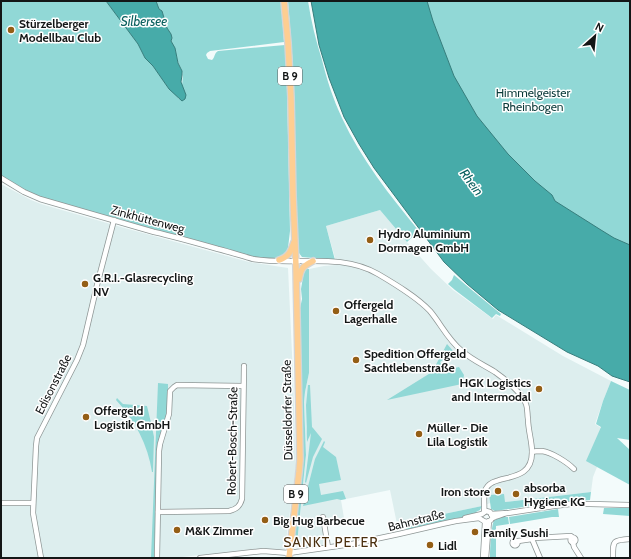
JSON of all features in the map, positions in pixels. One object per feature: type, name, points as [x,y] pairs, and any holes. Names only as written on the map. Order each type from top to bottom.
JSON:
[{"type":"main road","name":"B 9","points":[[284,1],[290,68],[296,261]]},
{"type":"main road","points":[[279,260],[283,259],[289,254],[295,238]]},
{"type":"main road","name":"Düsseldorfer Straße","points":[[289,555],[300,460],[296,261]]},
{"type":"main road","points":[[296,287],[302,268],[306,264],[313,261]]},
{"type":"street","name":"Zinkhüttenweg","points":[[1,178],[33,197],[154,232],[171,235],[253,258],[267,260],[344,262],[363,267],[379,274],[424,305],[445,334],[456,346],[467,356],[503,377],[523,398],[527,408],[532,452]]},
{"type":"street","name":"Edisonstraße","points":[[41,558],[33,513],[37,438],[81,350],[87,332],[114,220]]},
{"type":"street","name":"Robert-Bosch-Straße","points":[[158,512],[230,511],[238,507],[242,499],[244,366]]},
{"type":"street","points":[[157,558],[160,444],[169,414],[169,395],[172,389],[177,385],[243,386]]},
{"type":"street","points":[[486,558],[487,516],[484,498],[485,490],[488,486],[491,483],[513,477],[524,471],[530,463],[532,452],[542,451],[549,453],[570,465],[574,469]]},
{"type":"street","points":[[1,503],[33,502]]},
{"type":"street","name":"Bahnstraße","points":[[200,558],[263,551],[289,555],[376,540],[426,527],[462,520],[554,506],[571,504],[630,505]]},
{"type":"street","points":[[483,558],[487,516]]},
{"type":"street","points":[[323,517],[328,548]]},
{"type":"street","points":[[518,541],[534,538],[571,536],[580,558]]},
{"type":"street","points":[[532,539],[540,558]]},
{"type":"street","points":[[613,558],[614,543],[619,540],[630,539]]},
{"type":"shaded area","points":[[1,184],[41,204],[249,262],[288,268],[296,466],[285,549],[254,549],[173,558],[1,558]]},
{"type":"shaded area","points":[[380,210],[431,269],[453,290],[493,319],[496,315],[563,356],[611,381],[595,424],[601,428],[587,461],[597,467],[593,477],[591,492],[505,502],[489,495],[490,503],[482,506],[397,524],[390,490],[341,500],[344,518],[325,522],[329,544],[302,548],[297,546],[306,455],[304,402],[309,373],[309,269],[337,265],[326,226]],"holes":[[[309,385],[311,430],[308,440],[306,427],[306,405]]]},
{"type":"green space","points":[[1,1],[106,1],[138,44],[145,58],[153,66],[169,89],[176,94],[179,99],[183,74],[171,41],[171,34],[167,28],[162,11],[159,9],[156,1],[281,1],[284,42],[210,51],[206,55],[208,59],[212,60],[218,51],[285,45],[290,231],[287,254],[270,258],[253,257],[35,196],[1,177]]},
{"type":"green space","points":[[288,1],[308,1],[314,31],[326,75],[342,118],[367,163],[419,231],[407,242],[380,210],[326,226],[335,260],[302,257],[299,253],[295,192],[294,79]]},
{"type":"green space","name":"Himmelgeister Rheinbogen","points":[[382,1],[630,1],[630,308]]},
{"type":"green space","points":[[306,269],[309,269],[309,373],[304,402],[306,455],[297,544],[295,543],[293,545],[298,517],[303,424],[301,421],[298,318],[302,299],[301,289]]},
{"type":"green space","points":[[454,275],[501,314],[500,316],[496,314],[492,318],[448,284]]},
{"type":"green space","points":[[447,344],[454,352],[440,362],[445,370],[459,367],[464,375],[462,384],[387,400],[432,372]]},
{"type":"green space","points":[[611,381],[630,390],[630,440],[617,438],[630,450],[630,485],[586,461],[601,427],[596,424]]},
{"type":"green space","points":[[158,383],[168,384],[168,392],[167,415],[159,442],[155,558],[151,558]]},
{"type":"green space","points":[[308,385],[310,385],[312,427],[322,439],[313,457],[306,483],[311,433],[307,442],[306,405]]},
{"type":"green space","points":[[117,398],[123,404],[147,406],[154,437],[153,472],[140,433],[135,424],[116,400]]},
{"type":"green space","points":[[324,441],[323,447],[336,457],[341,480],[319,484],[321,495],[343,491],[346,499],[337,499],[303,506],[315,459]]},
{"type":"green space","points":[[591,492],[590,500],[551,503],[495,511],[491,509],[489,495],[504,494],[505,502]]},
{"type":"green space","points":[[482,506],[480,510],[476,512],[477,514],[407,530],[406,528],[408,525],[402,529],[401,523]]},
{"type":"green space","points":[[604,508],[630,508],[630,516],[603,514]]},
{"type":"green space","points":[[558,509],[559,517],[510,524],[509,517]]},
{"type":"green space","points":[[501,517],[508,517],[509,524],[496,526],[496,558],[490,558],[491,537],[494,521],[495,519]]},
{"type":"water","name":"Silbersee","points":[[106,1],[156,1],[159,9],[162,11],[167,28],[171,34],[171,41],[175,48],[178,63],[182,71],[181,82],[186,95],[185,99],[182,101],[169,89],[153,66],[145,58],[138,44]]},
{"type":"water","name":"Rhein","points":[[311,1],[427,1],[454,76],[477,116],[508,154],[535,181],[552,195],[555,201],[614,238],[630,245],[630,382],[612,376],[598,366],[567,352],[498,310],[444,262],[374,168],[344,117],[329,78],[319,45]]},
{"type":"place","name":"Stürzelberger Modellbau Club","points":[[11,30]]},
{"type":"place","name":"Hydro Aluminium Dormagen GmbH","points":[[370,240]]},
{"type":"place","name":"G.R.I.-Glasrecycling NV","points":[[85,284]]},
{"type":"place","name":"Offergeld Lagerhalle","points":[[336,311]]},
{"type":"place","name":"Spedition Offergeld Sachtlebenstraße","points":[[356,360]]},
{"type":"place","name":"HGK Logistics and Intermodal","points":[[539,389]]},
{"type":"place","name":"Offergeld Logistik GmbH","points":[[86,417]]},
{"type":"place","name":"Müller - Die Lila Logistik","points":[[419,434]]},
{"type":"place","name":"Iron store","points":[[498,491]]},
{"type":"place","name":"absorba Hygiene KG","points":[[516,494]]},
{"type":"place","name":"Big Hug Barbecue","points":[[265,520]]},
{"type":"place","name":"M&K Zimmer","points":[[177,530]]},
{"type":"place","name":"Family Sushi","points":[[475,532]]},
{"type":"place","name":"Lidl","points":[[430,545]]},
{"type":"district","name":"SANKT PETER","points":[[331,542]]}]
